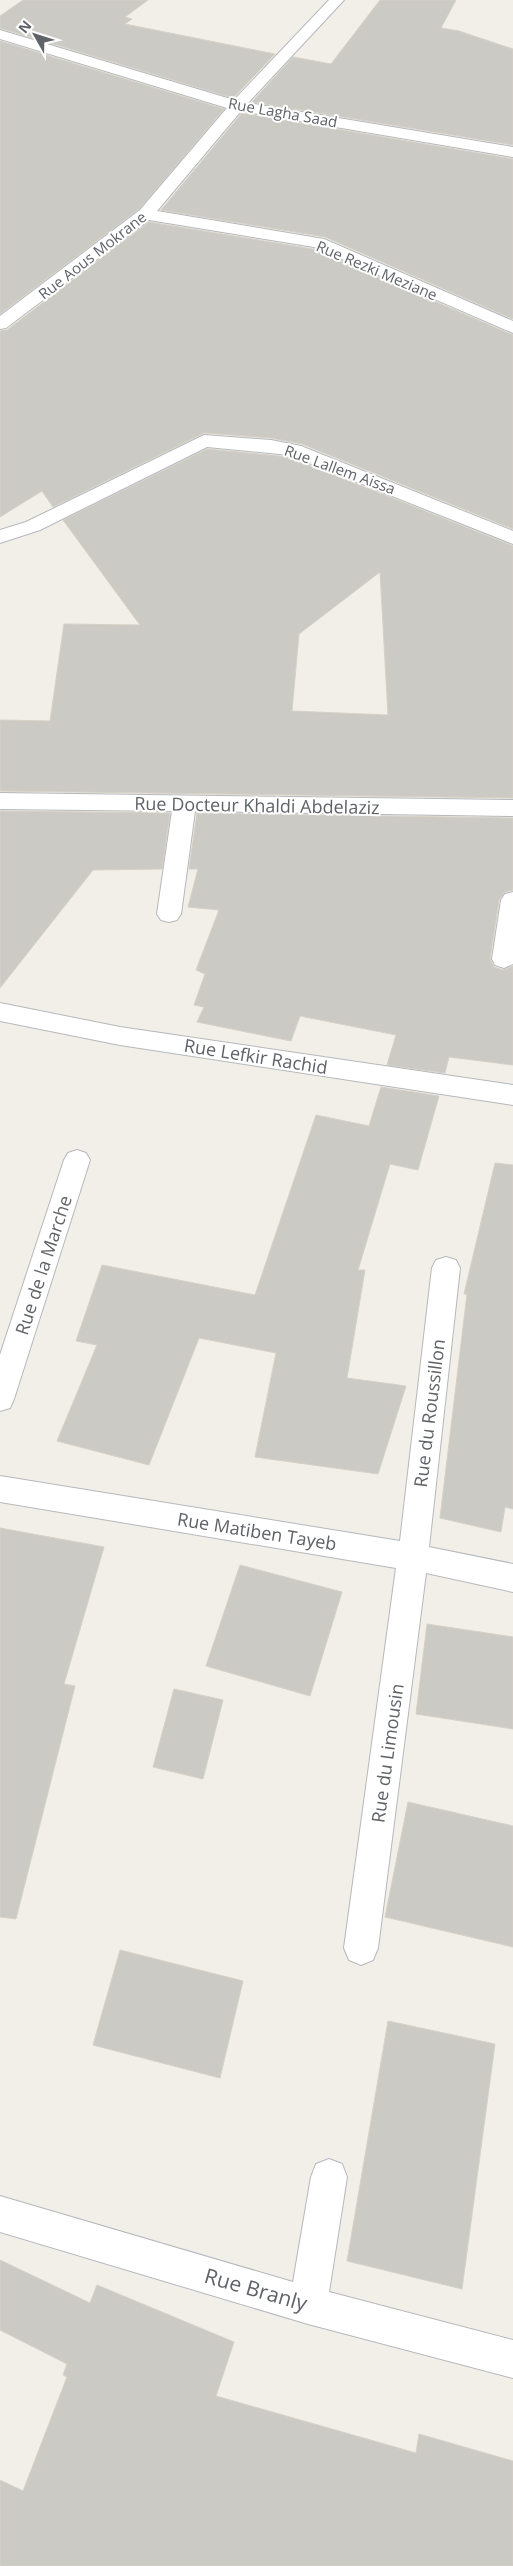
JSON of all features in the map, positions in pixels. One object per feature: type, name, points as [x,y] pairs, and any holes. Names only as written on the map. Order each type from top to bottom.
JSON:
[{"type":"street","name":"Rue Aous Mokrane","points":[[0,324],[146,214],[238,106],[337,0]]},
{"type":"street","name":"Rue Lagha Saad","points":[[0,34],[238,106],[513,152]]},
{"type":"street","name":"Rue Rezki Meziane","points":[[146,214],[318,243],[513,328]]},
{"type":"street","name":"Rue Lallem Aissa","points":[[0,537],[33,526],[204,441],[270,446],[294,450],[513,538]]},
{"type":"street","name":"Rue Docteur Khaldi Abdelaziz","points":[[0,801],[513,808]]},
{"type":"street","points":[[169,914],[185,803]]},
{"type":"street","points":[[504,959],[513,900]]},
{"type":"street","name":"Rue Lefkir Rachid","points":[[0,1012],[120,1036],[513,1095]]},
{"type":"street","name":"Rue de la Marche","points":[[0,1399],[77,1160]]},
{"type":"street","name":"Rue du Roussillon","points":[[413,1557],[446,1268]]},
{"type":"street","name":"Rue Matiben Tayeb","points":[[0,1489],[413,1557],[513,1578]]},
{"type":"street","name":"Rue du Limousin","points":[[361,1948],[413,1557]]},
{"type":"street","points":[[308,2305],[330,2177]]},
{"type":"street","name":"Rue Branly","points":[[0,2214],[308,2305],[513,2359]]},
{"type":"building","points":[[23,0],[148,0],[125,17],[132,19],[125,24],[275,54],[233,98],[0,28],[0,16]]},
{"type":"building","points":[[380,0],[456,0],[441,28],[459,31],[513,49],[513,145],[252,102],[293,57],[331,64]]},
{"type":"building","points":[[0,41],[224,109],[139,209],[0,314]]},
{"type":"building","points":[[242,113],[513,159],[513,319],[325,237],[161,210]]},
{"type":"building","points":[[149,222],[313,249],[513,335],[513,529],[302,444],[271,438],[204,433],[53,507],[42,491],[0,517],[0,331],[7,330]]},
{"type":"building","points":[[207,449],[289,457],[513,546],[513,798],[0,791],[0,720],[50,721],[64,624],[140,625],[63,520]],"holes":[[[380,572],[388,715],[292,711],[299,634]]]},
{"type":"building","points":[[0,811],[170,813],[162,869],[93,870],[0,988]]},
{"type":"building","points":[[197,813],[513,818],[513,890],[505,892],[499,900],[490,959],[494,967],[503,970],[513,966],[513,1065],[449,1057],[445,1073],[387,1065],[396,1035],[300,1016],[291,1041],[197,1022],[204,1007],[194,1005],[205,974],[196,970],[219,910],[188,907],[198,869],[189,869]]},
{"type":"building","points":[[381,1087],[439,1096],[418,1170],[390,1164],[358,1270],[365,1270],[347,1378],[406,1386],[378,1474],[255,1457],[276,1353],[199,1338],[149,1465],[57,1441],[97,1345],[76,1341],[102,1265],[255,1295],[316,1115],[369,1126]]},
{"type":"building","points":[[495,1163],[513,1165],[513,1509],[505,1507],[501,1532],[440,1518],[467,1294],[464,1294]]},
{"type":"building","points":[[0,1528],[104,1547],[64,1684],[75,1686],[16,1919],[0,1917]]},
{"type":"building","points":[[240,1565],[342,1592],[310,1696],[206,1666]]},
{"type":"building","points":[[427,1624],[513,1637],[513,1729],[416,1714]]},
{"type":"building","points":[[174,1689],[223,1700],[203,1779],[153,1767]]},
{"type":"building","points":[[408,1802],[513,1826],[513,1947],[385,1917]]},
{"type":"building","points":[[120,1950],[243,1981],[220,2078],[93,2045]]},
{"type":"building","points":[[388,2021],[495,2044],[462,2289],[347,2261]]},
{"type":"building","points":[[0,2260],[90,2303],[97,2285],[234,2342],[216,2396],[416,2453],[419,2434],[513,2461],[513,2566],[0,2566],[0,2480],[23,2491],[67,2377],[63,2375],[67,2364],[0,2330]]}]
